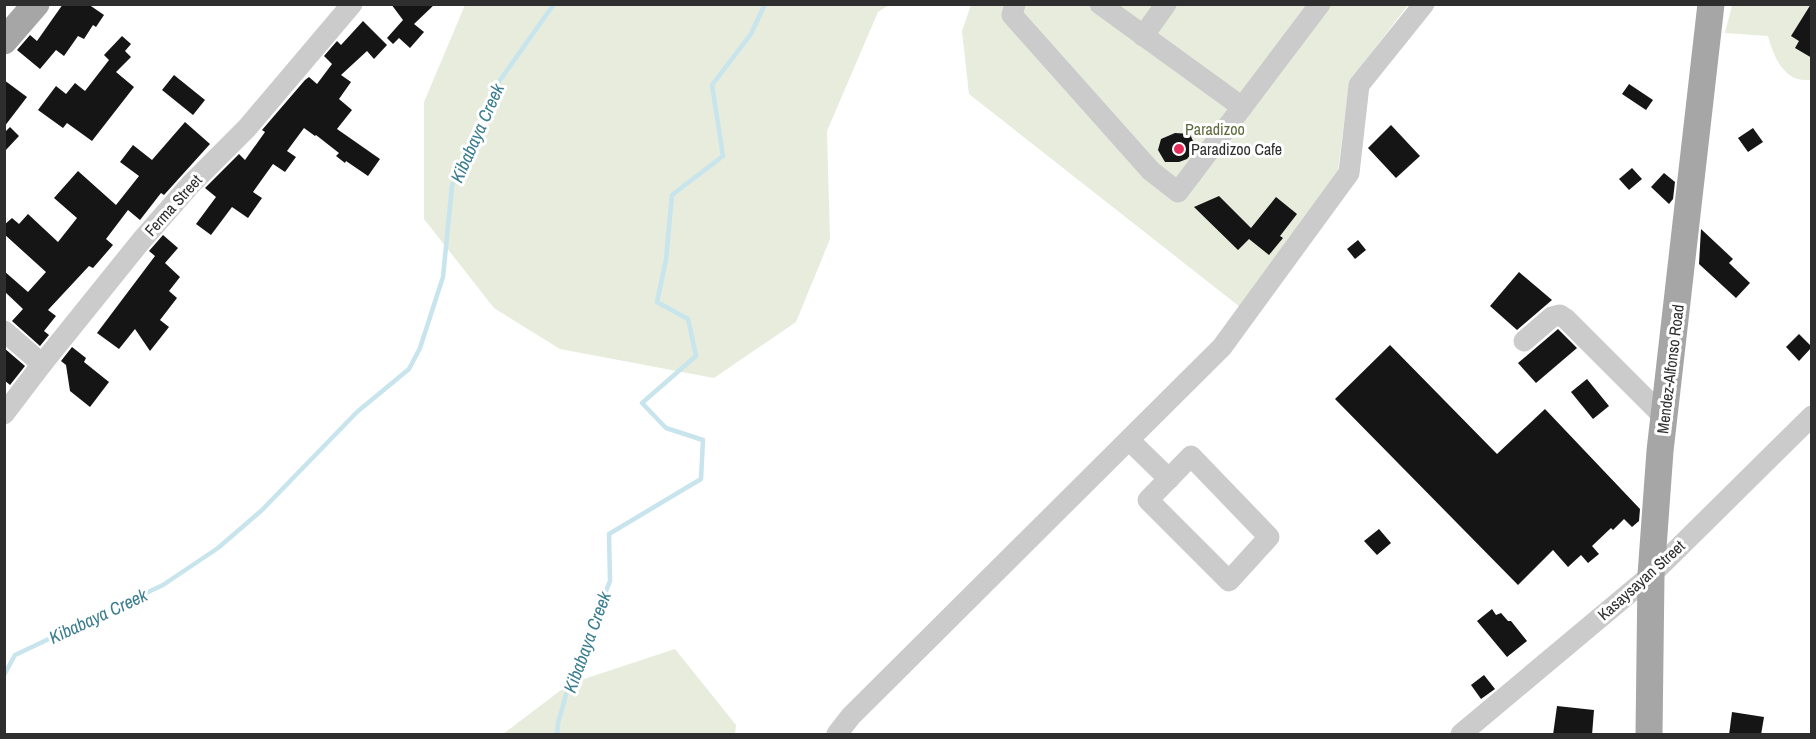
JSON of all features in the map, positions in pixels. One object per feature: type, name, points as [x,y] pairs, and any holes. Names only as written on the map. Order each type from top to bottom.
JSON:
[{"type":"main road","points":[[4,41],[36,4]]},
{"type":"main road","name":"Mendez-Alfonso Road","points":[[1649,735],[1651,575],[1664,417],[1711,4]]},
{"type":"street","name":"Ferma Street","points":[[4,414],[141,241],[191,184],[247,128],[352,4]]},
{"type":"street","points":[[1015,4],[1012,15],[1151,171],[1178,192],[1320,4]]},
{"type":"street","points":[[1100,4],[1242,107]]},
{"type":"street","points":[[1143,36],[1166,4]]},
{"type":"street","points":[[837,735],[851,716],[1222,347],[1349,173],[1359,85],[1424,4]]},
{"type":"street","points":[[1524,341],[1552,317],[1560,315],[1664,417]]},
{"type":"street","points":[[4,331],[42,364]]},
{"type":"street","name":"Kasaysayan Street","points":[[1461,735],[1651,575],[1812,416]]},
{"type":"street","points":[[1129,440],[1169,479]]},
{"type":"street","points":[[1191,456],[1269,537],[1229,581],[1148,500],[1169,479],[1191,456]]},
{"type":"green space","points":[[465,5],[889,5],[878,12],[827,131],[830,239],[796,322],[714,378],[560,349],[494,308],[424,219],[424,102]]},
{"type":"green space","name":"Paradizoo","points":[[971,5],[1408,5],[1349,82],[1338,171],[1240,307],[969,94],[962,31]]},
{"type":"green space","points":[[1732,5],[1811,5],[1811,80],[1797,79],[1781,67],[1774,55],[1768,36],[1725,33]]},
{"type":"green space","points":[[675,649],[736,725],[735,734],[503,734],[569,684]]},
{"type":"building","points":[[63,4],[88,4],[104,15],[96,27],[93,25],[84,39],[78,36],[64,56],[56,50],[40,69],[17,50],[30,35],[37,41]]},
{"type":"building","points":[[391,4],[435,4],[414,24],[424,32],[410,48],[399,38],[393,44],[387,38],[403,20]]},
{"type":"building","points":[[1811,4],[1812,58],[1795,48],[1799,41],[1791,36]]},
{"type":"building","points":[[363,21],[387,45],[374,59],[367,51],[341,75],[351,82],[339,99],[352,110],[337,129],[380,159],[368,176],[346,161],[345,163],[336,156],[339,153],[304,128],[287,151],[296,157],[285,172],[273,164],[253,192],[262,198],[248,218],[232,207],[211,235],[196,224],[216,197],[205,188],[239,154],[245,160],[265,132],[262,130],[305,80],[309,77],[317,84],[332,64],[324,56],[337,41],[341,45]]},
{"type":"building","points":[[122,36],[131,44],[125,51],[131,57],[116,72],[134,87],[92,141],[67,123],[63,128],[38,110],[56,86],[66,94],[75,83],[85,91],[109,60],[104,55]]},
{"type":"building","points":[[174,75],[205,100],[193,115],[162,90]]},
{"type":"building","points":[[4,80],[27,97],[4,127]]},
{"type":"building","points":[[1629,84],[1653,100],[1646,110],[1622,94]]},
{"type":"building","points":[[185,122],[210,144],[164,195],[161,193],[140,220],[128,210],[106,239],[113,245],[93,268],[89,266],[48,310],[56,316],[44,331],[49,335],[40,346],[12,321],[23,309],[4,291],[4,271],[28,292],[46,272],[4,234],[4,225],[12,218],[19,224],[28,214],[58,242],[77,218],[54,198],[78,171],[116,205],[139,176],[120,162],[133,145],[152,160]]},
{"type":"building","points":[[1391,125],[1420,156],[1396,178],[1368,148]]},
{"type":"building","points":[[10,127],[19,136],[4,152],[4,133]]},
{"type":"building","points":[[1753,128],[1763,142],[1748,152],[1738,138]]},
{"type":"building","points":[[1175,133],[1190,134],[1196,148],[1187,159],[1179,162],[1165,162],[1158,150],[1161,139]]},
{"type":"building","points":[[1632,168],[1642,179],[1629,190],[1619,179]]},
{"type":"building","points":[[1664,173],[1675,182],[1673,199],[1669,204],[1651,187]]},
{"type":"building","points":[[1219,196],[1251,228],[1276,197],[1297,214],[1280,236],[1283,238],[1269,255],[1249,239],[1238,250],[1194,207]]},
{"type":"building","points":[[1701,229],[1733,259],[1729,263],[1750,283],[1736,298],[1699,264]]},
{"type":"building","points":[[163,235],[178,248],[165,263],[180,277],[169,291],[177,298],[160,320],[169,327],[150,351],[135,329],[119,349],[97,333],[155,256],[149,251]]},
{"type":"building","points":[[1358,240],[1366,250],[1355,259],[1347,249]]},
{"type":"building","points":[[1519,272],[1552,300],[1517,330],[1490,306]]},
{"type":"building","points":[[1558,329],[1577,348],[1536,383],[1518,363]]},
{"type":"building","points":[[1799,334],[1812,347],[1799,361],[1786,347]]},
{"type":"building","points":[[1390,345],[1497,454],[1545,409],[1640,509],[1639,521],[1632,527],[1624,519],[1613,530],[1611,528],[1592,546],[1599,554],[1588,563],[1581,555],[1568,567],[1553,550],[1518,585],[1335,399]]},
{"type":"building","points":[[72,347],[86,358],[84,362],[109,382],[90,407],[70,391],[66,365],[61,361]]},
{"type":"building","points":[[4,348],[25,366],[10,385],[4,380]]},
{"type":"building","points":[[1587,379],[1609,406],[1593,419],[1571,392]]},
{"type":"building","points":[[1379,529],[1391,543],[1377,555],[1364,541]]},
{"type":"building","points":[[1492,609],[1496,615],[1501,613],[1508,621],[1511,621],[1527,641],[1507,657],[1477,621]]},
{"type":"building","points":[[1484,675],[1495,689],[1481,699],[1471,685]]},
{"type":"building","points":[[1557,706],[1594,710],[1592,735],[1553,735]]},
{"type":"building","points":[[1732,712],[1764,717],[1761,735],[1729,735]]},
{"type":"waterway","name":"Kibabaya Creek","points":[[4,675],[15,655],[163,585],[218,548],[262,510],[357,412],[409,369],[420,348],[443,277],[452,186],[498,83],[554,4]]},
{"type":"waterway","name":"Kibabaya Creek","points":[[557,734],[569,684],[610,581],[609,534],[701,479],[703,440],[666,428],[642,403],[696,356],[688,319],[657,302],[666,260],[672,195],[723,156],[712,85],[751,34],[765,4]]},
{"type":"place","name":"Paradizoo Cafe","points":[[1179,149]]}]
